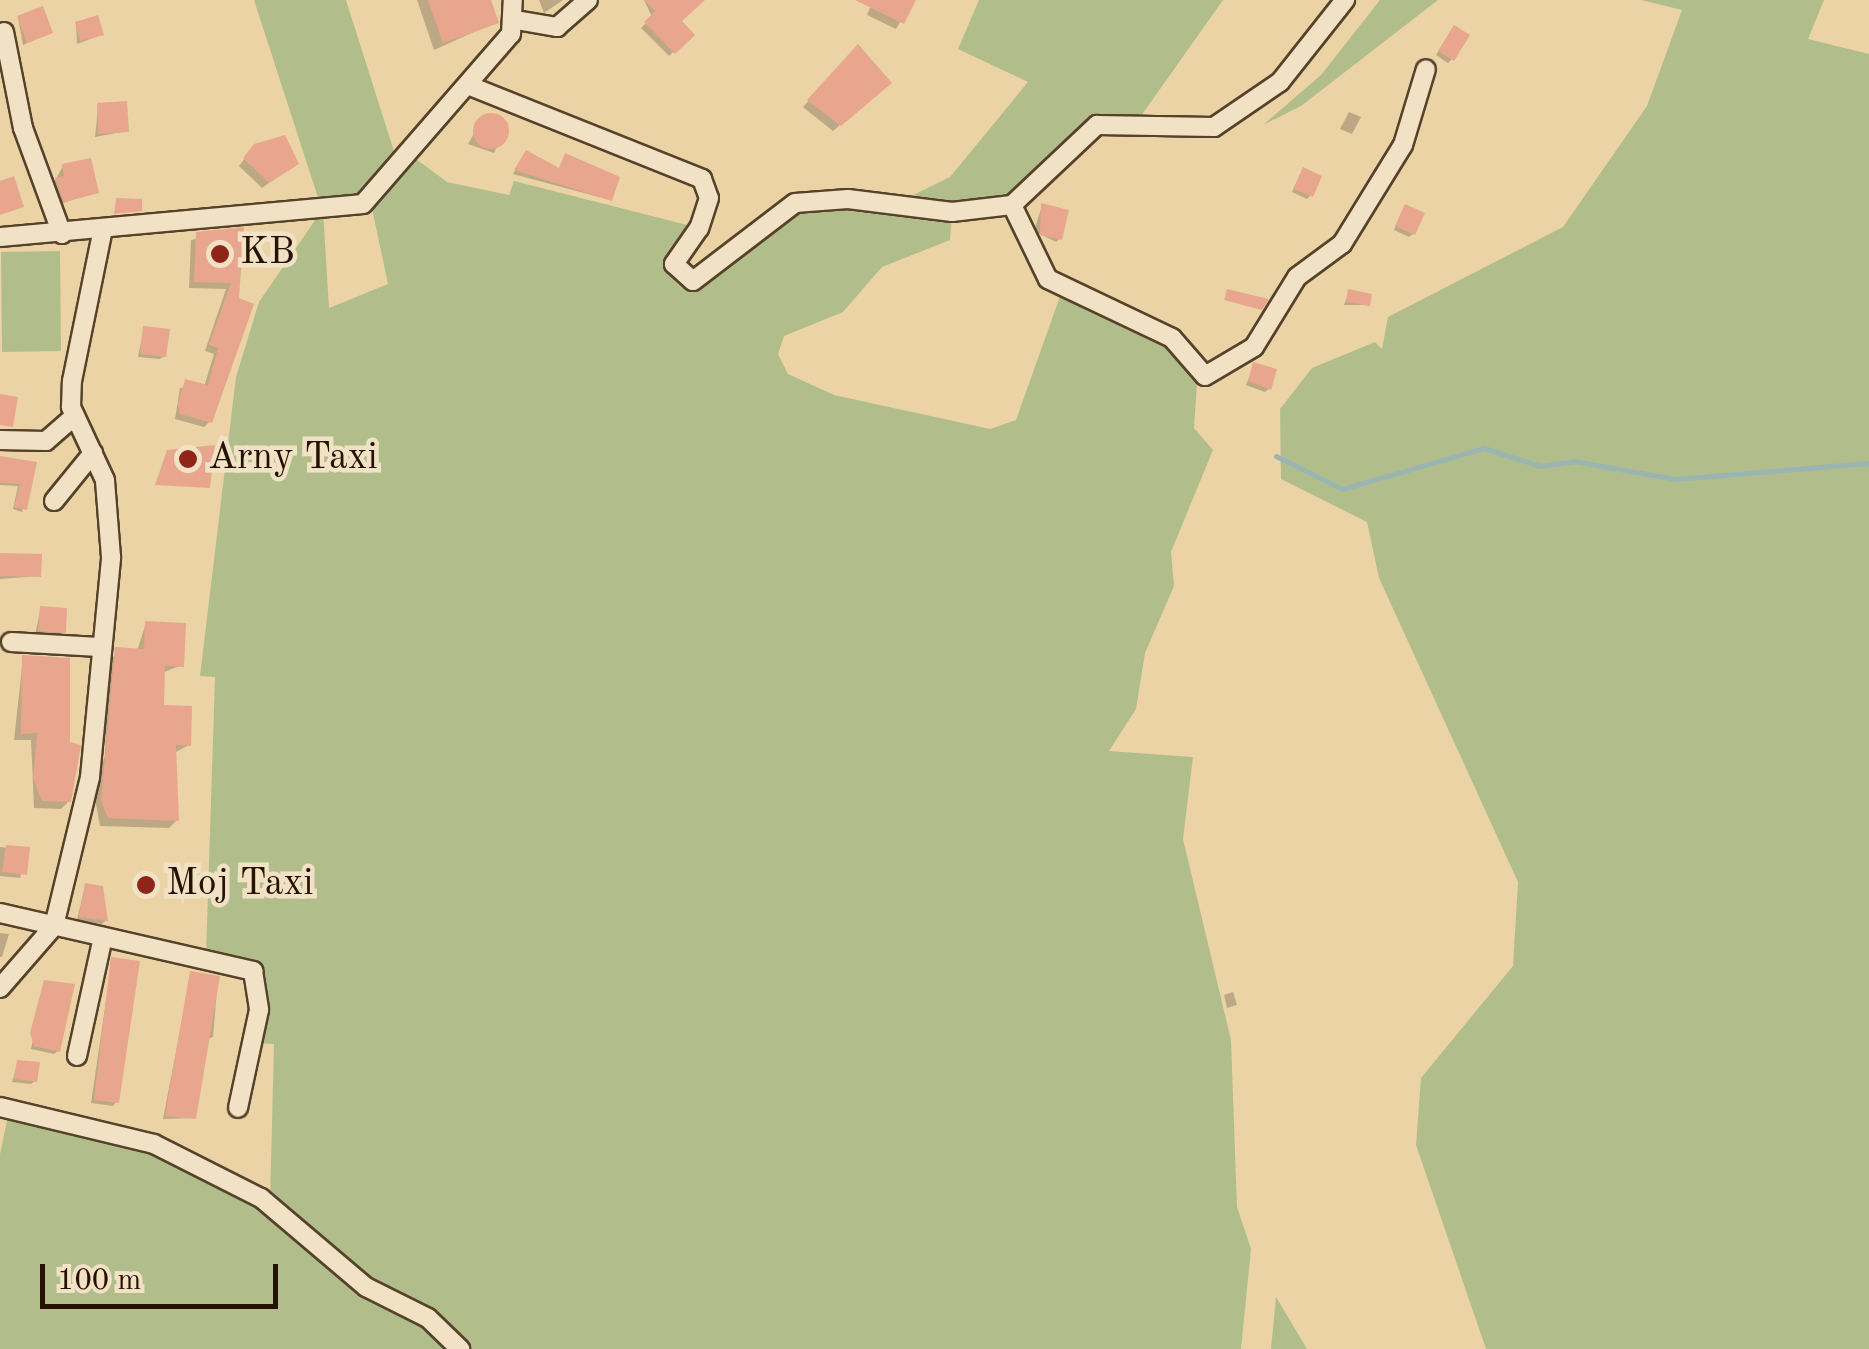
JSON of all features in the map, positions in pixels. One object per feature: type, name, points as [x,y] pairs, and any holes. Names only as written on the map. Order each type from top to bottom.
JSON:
[{"type":"street","points":[[0,237],[363,204],[470,86],[516,20],[513,0]]},
{"type":"street","points":[[516,20],[558,26],[588,0]]},
{"type":"street","points":[[470,86],[702,179],[709,198],[699,228],[674,264],[682,279],[693,280],[772,215],[816,197],[952,212],[1012,206],[1096,125],[1214,128],[1246,110],[1345,0]]},
{"type":"street","points":[[4,32],[23,128],[62,234]]},
{"type":"street","points":[[1012,206],[1048,279],[1172,338],[1205,376],[1254,347],[1296,278],[1342,244],[1404,144],[1426,69]]},
{"type":"street","points":[[0,988],[54,926],[90,777],[99,647],[111,557],[93,453],[75,416],[72,381],[103,229]]},
{"type":"street","points":[[0,440],[46,441],[75,416]]},
{"type":"street","points":[[54,500],[93,453]]},
{"type":"street","points":[[11,642],[99,647]]},
{"type":"street","points":[[0,914],[253,971],[259,1010],[238,1108]]},
{"type":"street","points":[[77,1056],[103,937]]},
{"type":"street","points":[[0,1107],[154,1144],[261,1198],[366,1286],[428,1318],[460,1349]]},
{"type":"green space","points":[[254,0],[346,0],[398,164],[408,153],[447,182],[509,195],[514,181],[699,228],[682,256],[683,279],[795,203],[895,204],[950,177],[1028,82],[958,49],[979,0],[1223,0],[1136,123],[1116,119],[1028,192],[952,212],[950,240],[882,267],[843,312],[784,336],[778,354],[788,374],[834,395],[990,429],[1016,420],[1063,288],[1153,327],[1198,369],[1194,428],[1213,450],[1171,552],[1174,586],[1145,653],[1136,709],[1109,751],[1193,757],[1183,839],[1231,1040],[1237,1207],[1251,1249],[1241,1349],[0,1349],[0,1154],[9,1111],[120,1135],[270,1203],[274,1044],[252,1043],[253,971],[206,956],[215,677],[200,676],[236,377],[259,302],[322,210]],"holes":[[[370,199],[388,284],[329,308],[323,210]]]},
{"type":"green space","points":[[1380,0],[1438,0],[1301,106],[1263,125],[1321,75]]},
{"type":"green space","points":[[1641,0],[1824,0],[1808,39],[1869,54],[1869,1349],[1486,1349],[1416,1145],[1421,1078],[1513,966],[1518,882],[1379,578],[1367,522],[1281,479],[1280,409],[1312,368],[1375,342],[1382,349],[1388,317],[1563,227],[1647,106],[1682,10]]},
{"type":"green space","points":[[60,251],[61,351],[2,352],[1,252]]},
{"type":"green space","points":[[1276,1297],[1307,1349],[1271,1349]]},
{"type":"building","points":[[428,0],[491,0],[499,23],[443,43]]},
{"type":"building","points":[[644,0],[705,0],[682,21],[695,35],[675,54],[644,22],[655,11]]},
{"type":"building","points":[[855,0],[916,0],[904,24]]},
{"type":"building","points":[[43,6],[53,33],[27,43],[17,16]]},
{"type":"building","points":[[98,15],[104,35],[80,41],[75,22]]},
{"type":"building","points":[[1454,25],[1470,35],[1454,61],[1438,51]]},
{"type":"building","points":[[858,44],[892,83],[841,126],[807,100]]},
{"type":"building","points":[[127,101],[129,132],[98,134],[97,103]]},
{"type":"building","points":[[491,113],[504,118],[509,131],[504,144],[491,149],[478,144],[473,131],[478,118]]},
{"type":"building","points":[[285,135],[299,164],[269,183],[243,158],[254,144]]},
{"type":"building","points":[[526,150],[559,168],[565,153],[620,177],[612,201],[514,170]]},
{"type":"building","points":[[91,158],[99,193],[64,202],[55,178],[64,176],[62,164]]},
{"type":"building","points":[[1303,167],[1322,176],[1313,197],[1294,189]]},
{"type":"building","points":[[14,176],[24,207],[0,215],[0,181]]},
{"type":"building","points":[[116,198],[142,199],[142,211],[114,214]]},
{"type":"building","points":[[1041,203],[1069,210],[1062,240],[1040,235]]},
{"type":"building","points":[[1405,204],[1425,213],[1415,235],[1395,226]]},
{"type":"building","points":[[244,227],[239,298],[254,304],[212,423],[180,414],[178,404],[185,379],[208,385],[218,348],[209,345],[231,283],[194,282],[196,232]]},
{"type":"building","points":[[1227,289],[1268,301],[1262,310],[1224,300]]},
{"type":"building","points":[[1348,289],[1372,294],[1370,306],[1346,302]]},
{"type":"building","points":[[143,326],[170,329],[166,357],[140,354]]},
{"type":"building","points":[[1253,362],[1277,369],[1271,390],[1248,381]]},
{"type":"building","points":[[0,394],[18,397],[13,427],[0,425]]},
{"type":"building","name":"Arny Taxi","points":[[215,445],[210,488],[155,485],[167,450]]},
{"type":"building","points":[[0,456],[37,462],[27,510],[14,507],[20,484],[0,483]]},
{"type":"building","points":[[0,553],[42,554],[41,577],[0,576]]},
{"type":"building","points":[[40,606],[67,608],[66,633],[38,631]]},
{"type":"building","points":[[145,621],[186,623],[184,667],[165,666],[164,705],[192,706],[191,746],[176,745],[179,821],[108,818],[101,801],[115,647],[144,649]]},
{"type":"building","points":[[22,655],[70,658],[70,742],[81,745],[71,802],[42,801],[33,778],[37,733],[21,734]]},
{"type":"building","points":[[6,845],[30,847],[27,875],[2,872]]},
{"type":"building","points":[[85,883],[103,886],[108,921],[79,917]]},
{"type":"building","points":[[111,957],[140,961],[119,1103],[94,1100]]},
{"type":"building","points":[[190,971],[220,976],[196,1119],[165,1116]]},
{"type":"building","points":[[44,980],[75,984],[60,1052],[34,1046],[30,1033]]},
{"type":"building","points":[[17,1060],[40,1062],[37,1082],[14,1079]]},
{"type":"waterway","points":[[1276,456],[1342,489],[1484,448],[1540,466],[1574,461],[1675,479],[1869,463]]},
{"type":"place","name":"KB","points":[[220,254]]},
{"type":"place","name":"Arny Taxi","points":[[188,459]]},
{"type":"place","name":"Moj Taxi","points":[[146,885]]}]
